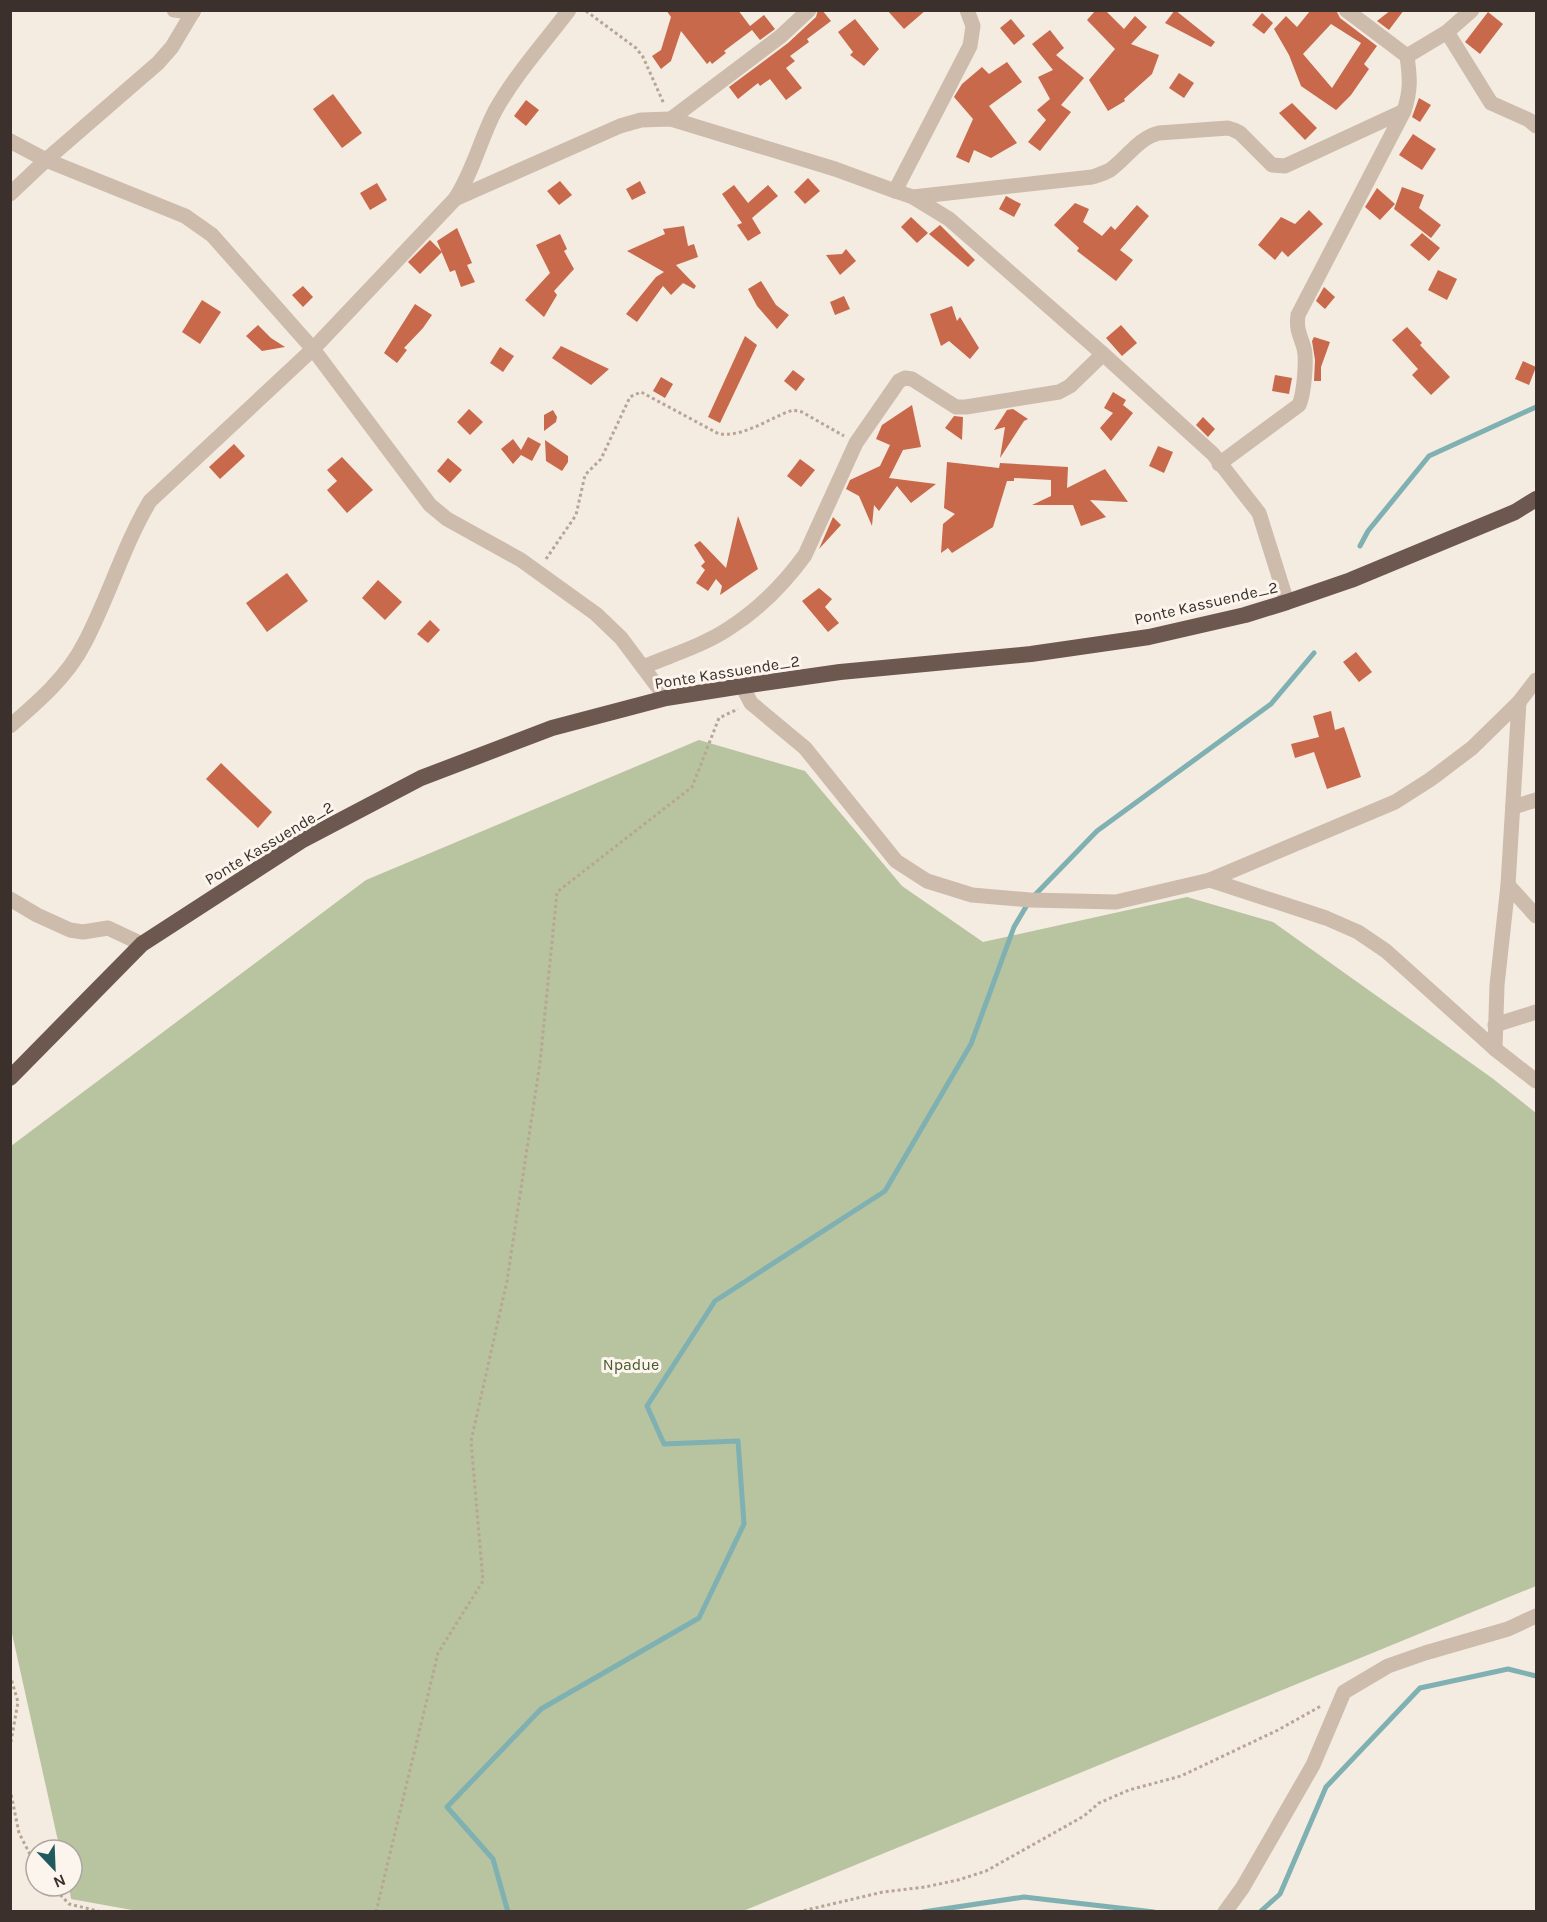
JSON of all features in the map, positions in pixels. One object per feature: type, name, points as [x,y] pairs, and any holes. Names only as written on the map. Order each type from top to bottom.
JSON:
[{"type":"highway","name":"Ponte Kassuende_2","points":[[10,1078],[142,944],[301,841],[422,778],[552,728],[666,698],[840,672],[1086,647],[1149,637],[1245,615],[1351,580],[1515,512],[1536,500]]},
{"type":"street","points":[[10,194],[158,63],[172,47],[194,11],[174,10]]},
{"type":"street","points":[[10,726],[67,670],[84,645],[138,522],[150,501],[313,350],[455,199],[466,182],[502,98],[568,10]]},
{"type":"street","points":[[671,119],[781,36],[809,10]]},
{"type":"street","points":[[895,191],[970,46],[973,26],[967,10]]},
{"type":"street","points":[[1219,464],[1299,405],[1304,395],[1304,349],[1299,340],[1298,315],[1404,111],[1411,85],[1407,56],[1346,10]]},
{"type":"street","points":[[1407,56],[1447,32],[1472,10]]},
{"type":"street","points":[[1447,32],[1491,103],[1536,126]]},
{"type":"street","points":[[913,197],[1092,177],[1109,171],[1142,140],[1159,132],[1228,128],[1240,133],[1272,165],[1285,166],[1404,111]]},
{"type":"street","points":[[455,199],[620,126],[640,120],[671,119],[835,169],[913,197],[949,219],[1213,454],[1259,513],[1287,602]]},
{"type":"street","points":[[10,141],[46,160],[184,216],[213,236],[313,350],[430,505],[447,519],[521,560],[610,626],[666,698]]},
{"type":"street","points":[[643,667],[728,630],[775,592],[805,555],[856,442],[899,381],[905,378],[912,379],[956,407],[966,407],[1059,392],[1070,386],[1103,354]]},
{"type":"street","points":[[742,686],[751,703],[805,748],[896,861],[927,880],[972,895],[1030,900],[1116,902],[1210,880],[1395,802],[1431,779],[1472,748],[1520,702],[1536,680]]},
{"type":"street","points":[[1495,1049],[1520,702]]},
{"type":"street","points":[[1513,807],[1536,800]]},
{"type":"street","points":[[1210,880],[1326,918],[1358,932],[1386,951],[1495,1049],[1536,1081]]},
{"type":"street","points":[[1508,885],[1536,916]]},
{"type":"street","points":[[10,899],[37,915],[70,930],[83,932],[108,928],[142,944]]},
{"type":"street","points":[[1495,1025],[1536,1012]]},
{"type":"street","points":[[1225,1911],[1243,1887],[1313,1765],[1344,1692],[1388,1666],[1508,1629],[1536,1616]]},
{"type":"path","points":[[585,10],[636,48],[643,57],[671,119]]},
{"type":"path","points":[[537,572],[576,515],[585,475],[601,459],[630,397],[634,394],[642,392],[719,434],[741,433],[793,410],[802,412],[856,442]]},
{"type":"path","points":[[376,1911],[438,1653],[483,1581],[471,1441],[507,1281],[540,1063],[557,892],[692,787],[719,718],[751,703]]},
{"type":"path","points":[[10,1675],[18,1702],[10,1747]]},
{"type":"path","points":[[798,1911],[883,1892],[957,1880],[986,1871],[1084,1816],[1099,1803],[1129,1790],[1181,1776],[1278,1730],[1344,1692]]},
{"type":"path","points":[[10,1789],[19,1833],[24,1843]]},
{"type":"path","points":[[63,1898],[69,1904],[102,1911]]},
{"type":"green space","name":"Npadue","points":[[699,740],[805,771],[902,886],[983,942],[1187,897],[1273,922],[1492,1078],[1536,1113],[1536,1586],[743,1911],[143,1912],[71,1899],[84,1898],[84,1838],[57,1838],[11,1629],[11,1146],[366,880]]},
{"type":"building","points":[[666,10],[738,10],[750,26],[764,15],[775,29],[760,40],[752,30],[724,51],[726,53],[712,64],[710,61],[707,64],[681,31],[671,61],[661,69],[652,56],[661,50],[671,17]]},
{"type":"building","points":[[818,10],[822,10],[831,21],[807,39],[809,42],[790,56],[795,61],[786,68],[802,88],[786,100],[770,79],[760,86],[758,83],[738,99],[729,87],[788,43],[816,17]]},
{"type":"building","points":[[887,10],[926,10],[904,29]]},
{"type":"building","points":[[1096,10],[1105,10],[1124,29],[1135,16],[1147,27],[1131,44],[1159,55],[1152,74],[1124,99],[1125,101],[1108,111],[1089,80],[1115,49],[1087,20]]},
{"type":"building","points":[[1175,10],[1215,42],[1211,47],[1165,23]]},
{"type":"building","points":[[1336,10],[1340,18],[1377,46],[1364,64],[1369,69],[1351,95],[1336,110],[1301,86],[1289,55],[1274,29],[1286,16],[1297,27],[1310,11]],"holes":[[[1331,24],[1361,43],[1332,88],[1303,54]]]},
{"type":"building","points":[[1391,10],[1404,10],[1389,30],[1377,21]]},
{"type":"building","points":[[1488,12],[1503,24],[1480,54],[1465,42]]},
{"type":"building","points":[[1262,13],[1273,23],[1264,34],[1252,25]]},
{"type":"building","points":[[855,19],[879,49],[864,66],[850,55],[853,52],[838,32]]},
{"type":"building","points":[[1011,19],[1025,36],[1014,45],[1000,28]]},
{"type":"building","points":[[1050,30],[1064,48],[1056,55],[1084,78],[1061,105],[1071,112],[1040,151],[1028,142],[1046,120],[1037,110],[1050,99],[1038,77],[1053,70],[1032,44]]},
{"type":"building","points":[[1007,62],[1022,82],[989,106],[1017,143],[991,158],[974,150],[969,163],[956,157],[973,119],[954,97],[962,84],[982,67],[989,74]]},
{"type":"building","points":[[1179,73],[1194,83],[1184,98],[1169,88]]},
{"type":"building","points":[[333,94],[362,133],[342,148],[313,109]]},
{"type":"building","points":[[1419,98],[1431,105],[1420,122],[1412,117]]},
{"type":"building","points":[[526,100],[539,110],[526,126],[514,116]]},
{"type":"building","points":[[1292,103],[1317,128],[1305,140],[1279,113]]},
{"type":"building","points":[[1413,134],[1436,149],[1422,170],[1399,155]]},
{"type":"building","points":[[808,178],[820,191],[805,204],[794,192]]},
{"type":"building","points":[[560,181],[572,195],[559,205],[547,191]]},
{"type":"building","points":[[640,181],[646,193],[632,200],[626,189]]},
{"type":"building","points":[[377,183],[387,200],[370,210],[360,193]]},
{"type":"building","points":[[734,185],[748,203],[768,185],[778,196],[752,218],[761,233],[748,241],[737,225],[742,223],[722,194]]},
{"type":"building","points":[[1402,187],[1424,195],[1419,208],[1441,225],[1431,238],[1394,209]]},
{"type":"building","points":[[1377,188],[1395,204],[1380,220],[1365,207]]},
{"type":"building","points":[[1006,196],[1021,204],[1014,217],[999,209]]},
{"type":"building","points":[[1075,203],[1089,209],[1083,222],[1102,236],[1111,226],[1115,230],[1137,205],[1149,216],[1120,250],[1133,260],[1116,281],[1077,251],[1079,248],[1054,225]]},
{"type":"building","points":[[1309,210],[1323,224],[1288,257],[1282,251],[1275,260],[1258,245],[1281,217],[1295,224]]},
{"type":"building","points":[[911,217],[928,233],[917,243],[901,227]]},
{"type":"building","points":[[940,225],[975,260],[968,267],[929,234]]},
{"type":"building","points":[[684,226],[688,246],[694,244],[698,257],[676,265],[696,286],[694,289],[683,283],[671,295],[663,286],[637,322],[626,314],[656,277],[664,272],[627,251],[665,234],[663,229]]},
{"type":"building","points":[[457,228],[472,263],[467,265],[475,282],[461,287],[455,270],[450,272],[437,241]]},
{"type":"building","points":[[1422,233],[1440,248],[1429,261],[1410,245]]},
{"type":"building","points":[[560,234],[567,249],[564,251],[574,269],[554,291],[557,295],[544,317],[525,300],[550,273],[536,245]]},
{"type":"building","points":[[430,240],[442,252],[420,274],[408,262]]},
{"type":"building","points":[[846,249],[856,261],[840,275],[826,255],[842,254]]},
{"type":"building","points":[[1438,270],[1457,279],[1447,300],[1428,290]]},
{"type":"building","points":[[761,281],[776,305],[789,315],[777,329],[757,306],[748,289]]},
{"type":"building","points":[[303,286],[313,297],[303,307],[292,295]]},
{"type":"building","points":[[1324,287],[1335,297],[1325,309],[1316,301]]},
{"type":"building","points":[[844,296],[850,309],[835,315],[830,302]]},
{"type":"building","points":[[202,300],[221,312],[200,344],[182,332]]},
{"type":"building","points":[[415,304],[432,315],[404,348],[407,350],[397,363],[384,353]]},
{"type":"building","points":[[952,306],[957,321],[960,317],[979,348],[970,359],[949,341],[941,346],[930,314]]},
{"type":"building","points":[[258,325],[271,338],[285,347],[262,351],[246,336]]},
{"type":"building","points":[[1121,325],[1137,343],[1122,356],[1106,338]]},
{"type":"building","points":[[1407,327],[1422,343],[1420,345],[1450,377],[1431,395],[1412,375],[1418,369],[1392,340]]},
{"type":"building","points":[[745,336],[757,345],[720,423],[708,417]]},
{"type":"building","points":[[1314,337],[1330,342],[1321,367],[1321,381],[1314,381],[1315,360],[1312,341]]},
{"type":"building","points":[[561,346],[609,369],[591,385],[552,358]]},
{"type":"building","points":[[500,347],[514,356],[503,372],[490,363]]},
{"type":"building","points":[[1523,361],[1536,367],[1529,385],[1515,379]]},
{"type":"building","points":[[793,370],[805,379],[796,391],[784,381]]},
{"type":"building","points":[[1275,375],[1292,378],[1289,394],[1272,391]]},
{"type":"building","points":[[661,377],[673,384],[665,398],[653,391]]},
{"type":"building","points":[[1113,392],[1126,400],[1123,405],[1133,413],[1111,441],[1100,428],[1113,413],[1104,408]]},
{"type":"building","points":[[912,405],[921,447],[903,450],[889,478],[936,484],[911,503],[897,486],[879,511],[874,505],[872,526],[859,496],[846,489],[850,480],[880,466],[890,445],[876,439],[882,425]]},
{"type":"building","points":[[469,409],[483,422],[470,435],[457,422]]},
{"type":"building","points":[[1013,409],[1028,419],[1024,421],[1000,458],[1005,427],[994,430],[1007,410]]},
{"type":"building","points":[[553,410],[557,417],[556,422],[544,431],[544,415]]},
{"type":"building","points":[[954,416],[963,417],[962,440],[945,428]]},
{"type":"building","points":[[1203,417],[1215,429],[1208,437],[1196,425]]},
{"type":"building","points":[[528,437],[541,444],[532,461],[521,455],[513,464],[501,449],[513,439],[521,450]]},
{"type":"building","points":[[545,440],[568,456],[568,462],[562,471],[546,461]]},
{"type":"building","points":[[234,444],[245,456],[220,479],[209,467]]},
{"type":"building","points":[[1158,446],[1173,452],[1164,473],[1149,466]]},
{"type":"building","points":[[342,457],[373,490],[347,513],[327,490],[337,481],[327,470]]},
{"type":"building","points":[[448,458],[462,470],[450,483],[437,471]]},
{"type":"building","points":[[800,459],[815,470],[801,487],[787,476]]},
{"type":"building","points":[[947,462],[999,468],[1000,463],[1068,467],[1067,488],[1105,469],[1128,502],[1090,500],[1106,517],[1081,526],[1073,505],[1032,505],[1051,496],[1051,480],[1014,478],[1014,481],[1007,481],[993,527],[952,553],[948,548],[941,553],[943,524],[955,514],[944,508]]},
{"type":"building","points":[[738,516],[758,569],[720,595],[722,586],[716,579],[708,591],[696,583],[705,570],[701,566],[705,562],[694,545],[700,541],[726,568]]},
{"type":"building","points":[[833,517],[841,525],[819,549]]},
{"type":"building","points":[[287,573],[308,601],[267,632],[246,603]]},
{"type":"building","points":[[378,580],[402,602],[385,620],[362,598]]},
{"type":"building","points":[[819,588],[832,599],[825,607],[839,623],[828,632],[802,601]]},
{"type":"building","points":[[430,620],[440,630],[428,643],[417,634]]},
{"type":"building","points":[[1356,652],[1372,672],[1359,682],[1343,662]]},
{"type":"building","points":[[1331,711],[1335,730],[1344,727],[1361,777],[1327,789],[1314,752],[1295,758],[1291,744],[1319,737],[1313,716]]},
{"type":"building","points":[[221,763],[272,812],[258,828],[206,779]]},
{"type":"waterway","points":[[1360,546],[1368,531],[1429,456],[1536,407]]},
{"type":"waterway","points":[[508,1912],[493,1859],[447,1807],[541,1709],[699,1618],[744,1524],[738,1441],[664,1444],[647,1406],[715,1301],[885,1191],[971,1044],[1014,927],[1030,900],[1097,831],[1271,704],[1314,653]]},
{"type":"waterway","points":[[1260,1912],[1280,1894],[1326,1787],[1420,1688],[1508,1669],[1536,1676]]},
{"type":"waterway","points":[[923,1912],[1024,1897],[1154,1912]]}]
